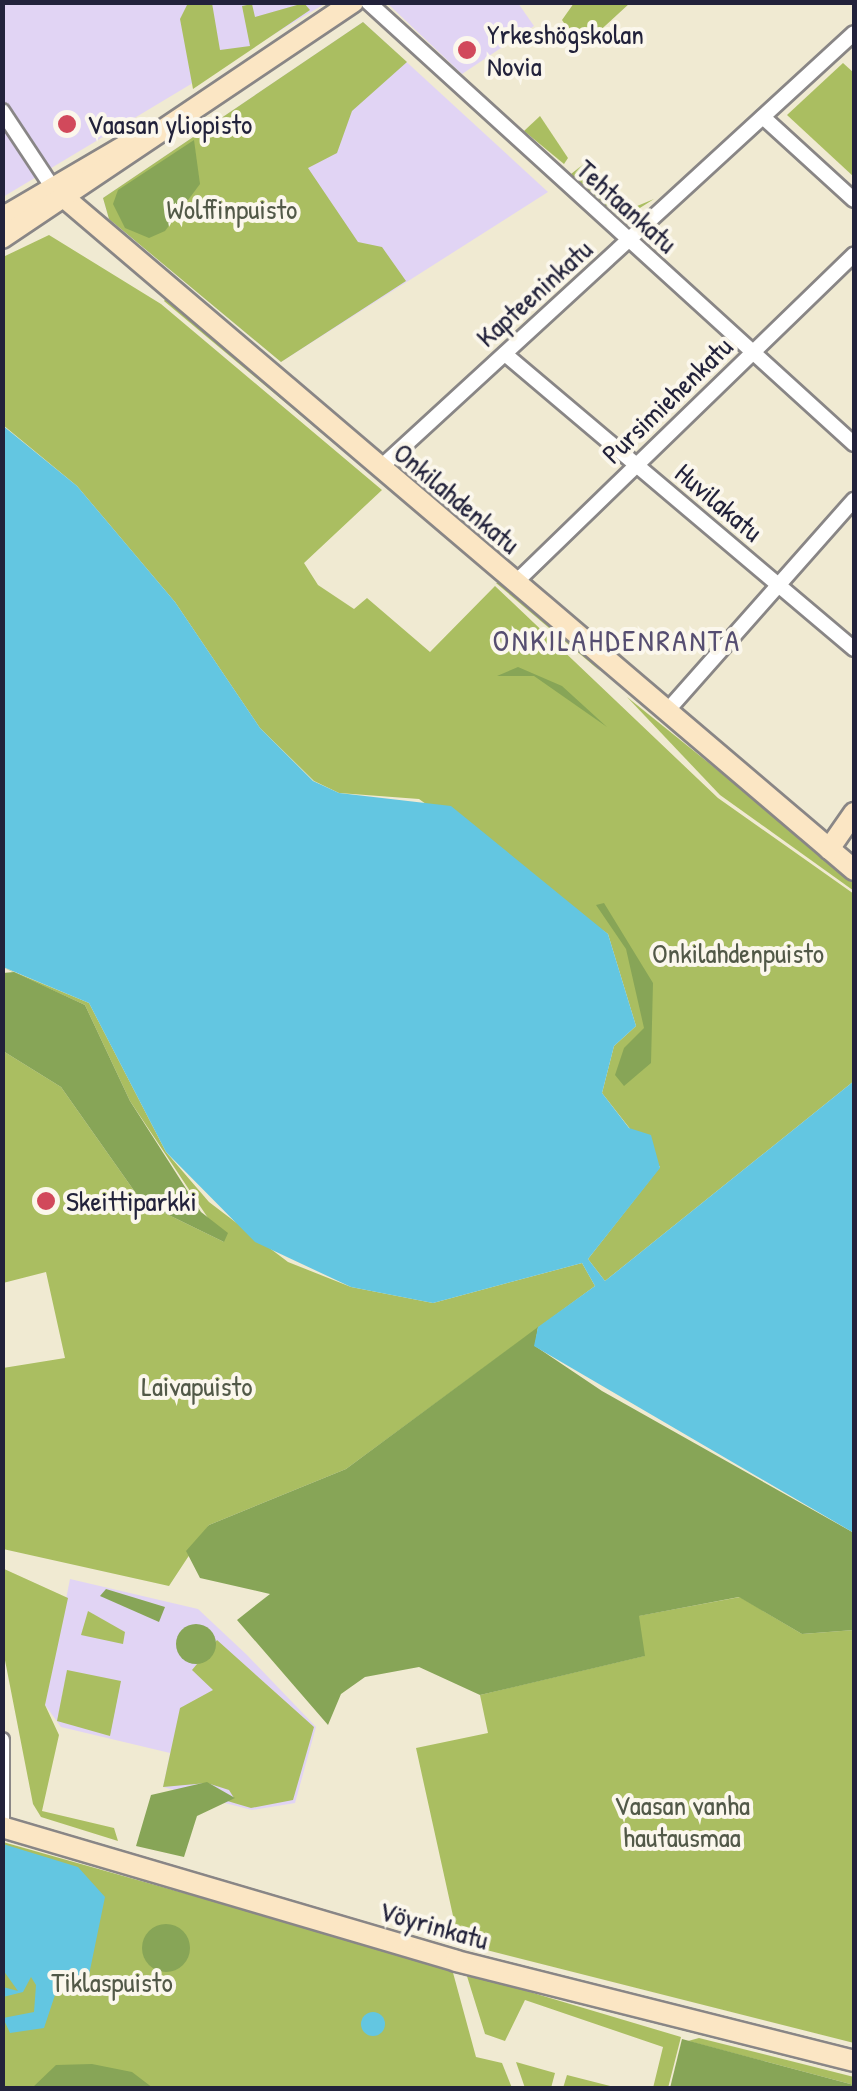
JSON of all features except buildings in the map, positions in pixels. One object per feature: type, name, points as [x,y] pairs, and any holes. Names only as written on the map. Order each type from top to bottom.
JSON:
[{"type":"main road","points":[[2,238],[58,194],[185,115],[353,2]]},
{"type":"main road","points":[[2,218],[58,194]]},
{"type":"main road","name":"Onkilahdenkatu","points":[[58,194],[854,870]]},
{"type":"main road","points":[[829,849],[854,813]]},
{"type":"main road","name":"Vöyrinkatu","points":[[2,1824],[456,1961],[854,2061]]},
{"type":"street","name":"Tehtaankatu","points":[[368,2],[854,444]]},
{"type":"street","name":"Kapteeninkatu","points":[[380,468],[854,33]]},
{"type":"street","points":[[2,112],[58,194]]},
{"type":"street","points":[[763,118],[854,200]]},
{"type":"street","name":"Pursimiehenkatu","points":[[515,583],[854,254]]},
{"type":"street","name":"Huvilakatu","points":[[505,354],[854,649]]},
{"type":"street","points":[[666,711],[854,500]]},
{"type":"street","points":[[2,1740],[2,1824]]},
{"type":"shaded area","name":"Vaasan yliopisto","points":[[3,3],[326,3],[3,197]]},
{"type":"shaded area","name":"Yrkeshögskolan Novia","points":[[387,3],[518,3],[534,26],[462,74]]},
{"type":"shaded area","name":"Wolffinpuisto","points":[[363,22],[548,192],[281,362],[109,219],[103,198]]},
{"type":"shaded area","points":[[70,1579],[198,1609],[247,1655],[316,1727],[295,1803],[252,1810],[163,1787],[170,1753],[61,1727],[45,1705]]},
{"type":"green space","points":[[574,2],[630,3],[581,48],[562,20]]},
{"type":"green space","points":[[188,3],[212,3],[220,50],[250,46],[242,6],[252,4],[255,17],[304,3],[310,10],[193,89],[180,19]]},
{"type":"green space","name":"Wolffinpuisto","points":[[363,22],[407,62],[352,111],[337,153],[308,168],[358,242],[382,247],[406,281],[281,362],[109,219],[103,198]]},
{"type":"green space","points":[[843,63],[854,73],[854,177],[787,115]]},
{"type":"green space","points":[[540,116],[568,158],[564,164],[524,131]]},
{"type":"green space","points":[[194,140],[200,184],[165,231],[149,238],[125,228],[113,204],[118,190]]},
{"type":"green space","points":[[590,159],[625,211],[654,199],[621,220],[571,174]]},
{"type":"green space","name":"Onkilahdenpuisto","points":[[49,235],[161,304],[382,490],[304,563],[318,585],[354,609],[367,598],[430,652],[495,586],[718,798],[854,894],[854,1081],[605,1281],[588,1259],[660,1167],[602,1093],[614,1046],[636,1026],[608,934],[419,799],[339,793],[314,781],[260,728],[175,602],[77,486],[3,425],[3,257]]},
{"type":"green space","points":[[167,297],[380,478],[379,481],[164,301]]},
{"type":"green space","points":[[502,582],[573,641],[600,671],[496,583]]},
{"type":"green space","points":[[518,667],[562,686],[607,727],[534,676],[497,676]]},
{"type":"green space","points":[[627,697],[854,880],[854,891],[720,795]]},
{"type":"green space","points":[[604,903],[653,983],[651,1063],[624,1086],[615,1075],[624,1048],[644,1028],[626,949],[596,905]]},
{"type":"green space","name":"Laivapuisto","points":[[2,967],[89,1003],[166,1152],[209,1202],[288,1262],[351,1287],[433,1303],[582,1263],[595,1286],[346,1469],[209,1525],[169,1586],[3,1549],[3,1368],[65,1358],[46,1272],[3,1283],[3,1051],[61,1087],[142,1202],[224,1242],[130,1101],[85,1005]]},
{"type":"green space","points":[[14,972],[85,1005],[130,1101],[201,1212],[228,1233],[224,1242],[142,1202],[61,1087],[3,1051],[3,973]]},
{"type":"green space","points":[[538,1327],[535,1346],[602,1391],[854,1533],[854,1630],[802,1634],[739,1597],[639,1616],[645,1656],[480,1695],[419,1667],[365,1677],[341,1694],[328,1725],[237,1620],[270,1594],[200,1578],[186,1551],[209,1525],[346,1469]]},
{"type":"green space","points":[[2,1568],[68,1598],[45,1705],[59,1735],[42,1811],[114,1828],[118,1841],[41,1817],[33,1804],[3,1650]]},
{"type":"green space","points":[[106,1589],[165,1607],[159,1622],[100,1596]]},
{"type":"green space","name":"Vaasan vanha hautausmaa","points":[[740,1597],[802,1634],[854,1630],[854,2043],[459,1943],[416,1748],[488,1733],[480,1695],[644,1656],[638,1616]]},
{"type":"green space","points":[[88,1611],[125,1632],[123,1644],[81,1635]]},
{"type":"green space","points":[[196,1624],[210,1630],[216,1644],[210,1658],[196,1664],[182,1658],[176,1644],[182,1630]]},
{"type":"green space","points":[[217,1640],[314,1727],[293,1800],[251,1808],[224,1800],[234,1798],[229,1790],[207,1783],[163,1787],[180,1708],[213,1690],[192,1670]]},
{"type":"green space","points":[[67,1670],[121,1681],[110,1736],[57,1721]]},
{"type":"green space","points":[[207,1782],[235,1798],[197,1816],[184,1857],[136,1846],[151,1795]]},
{"type":"green space","name":"Tiklaspuisto","points":[[3,1842],[452,1969],[476,2057],[502,2063],[512,2088],[3,2088]]},
{"type":"green space","points":[[166,1924],[183,1931],[190,1948],[183,1965],[166,1972],[149,1965],[142,1948],[149,1931]]},
{"type":"green space","points":[[466,1973],[681,2037],[668,2088],[653,2088],[663,2047],[525,2000],[505,2041],[485,2034]]},
{"type":"green space","points":[[699,2038],[854,2077],[854,2085],[688,2041]]},
{"type":"green space","points":[[682,2039],[854,2085],[854,2088],[670,2088]]},
{"type":"green space","points":[[516,2062],[555,2073],[551,2088],[525,2088]]},
{"type":"green space","points":[[92,2064],[132,2072],[153,2088],[32,2088],[56,2065]]},
{"type":"green space","points":[[567,2075],[618,2088],[563,2088]]},
{"type":"water","points":[[2,425],[77,486],[175,602],[260,728],[313,781],[339,793],[451,806],[608,934],[636,1026],[614,1046],[602,1093],[629,1128],[651,1135],[660,1168],[588,1259],[605,1281],[854,1081],[854,1533],[534,1346],[538,1327],[595,1286],[582,1263],[433,1303],[351,1287],[255,1242],[166,1152],[89,1003],[3,967]]},
{"type":"water","points":[[3,1844],[78,1867],[105,1897],[89,1975],[57,1989],[44,2028],[10,2033],[3,2018],[34,2012],[36,1985],[31,1977],[23,1992],[3,1997],[3,1987],[18,1991],[3,1970]]},
{"type":"water","points":[[373,2012],[382,2015],[382,2033],[373,2036],[364,2033],[361,2024],[364,2015]]},
{"type":"place","name":"Yrkeshögskolan Novia","points":[[467,50]]},
{"type":"place","name":"Vaasan yliopisto","points":[[67,124]]},
{"type":"place","name":"Skeittiparkki","points":[[46,1201]]},
{"type":"district","name":"ONKILAHDENRANTA","points":[[617,640]]}]
